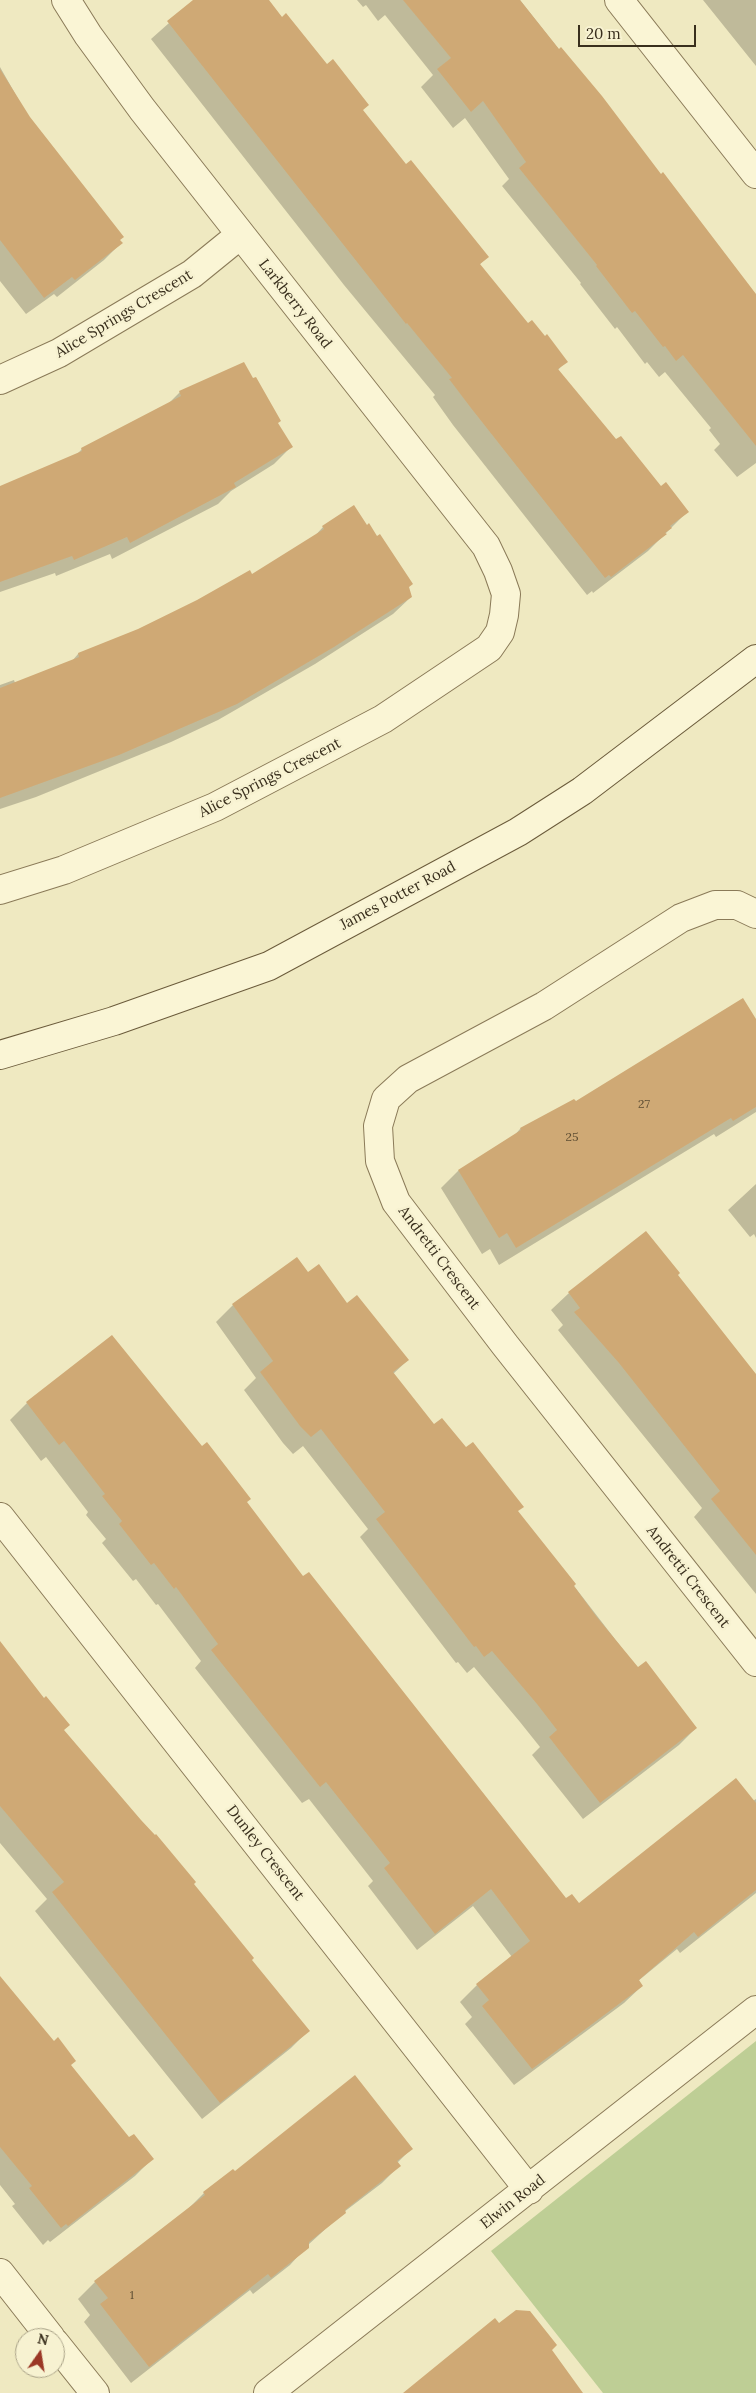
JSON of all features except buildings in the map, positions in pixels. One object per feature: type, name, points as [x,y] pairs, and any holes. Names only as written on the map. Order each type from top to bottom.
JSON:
[{"type":"street","name":"Larkberry Road","points":[[66,0],[88,35],[240,235],[486,546],[506,594],[504,615]]},
{"type":"street","points":[[619,0],[756,174]]},
{"type":"street","name":"Alice Springs Crescent","points":[[0,380],[59,353],[168,289],[192,274],[240,235]]},
{"type":"street","name":"Alice Springs Crescent","points":[[0,890],[64,870],[215,807],[383,719],[489,648],[500,632],[504,615]]},
{"type":"street","name":"James Potter Road","points":[[0,1055],[114,1021],[269,966],[518,832],[582,791],[756,659]]},
{"type":"street","name":"Andretti Crescent","points":[[756,914],[737,905],[715,905],[681,918],[544,1006],[408,1079],[386,1099],[378,1126],[380,1161],[396,1202],[505,1345],[756,1662]]},
{"type":"street","name":"Dunley Crescent","points":[[0,1517],[529,2190]]},
{"type":"street","name":"Elwin Road","points":[[268,2393],[756,2010]]},
{"type":"street","points":[[0,2273],[43,2328]]},
{"type":"street","points":[[65,2356],[95,2393]]},
{"type":"green space","points":[[756,2041],[756,2393],[603,2393],[491,2251]]}]
